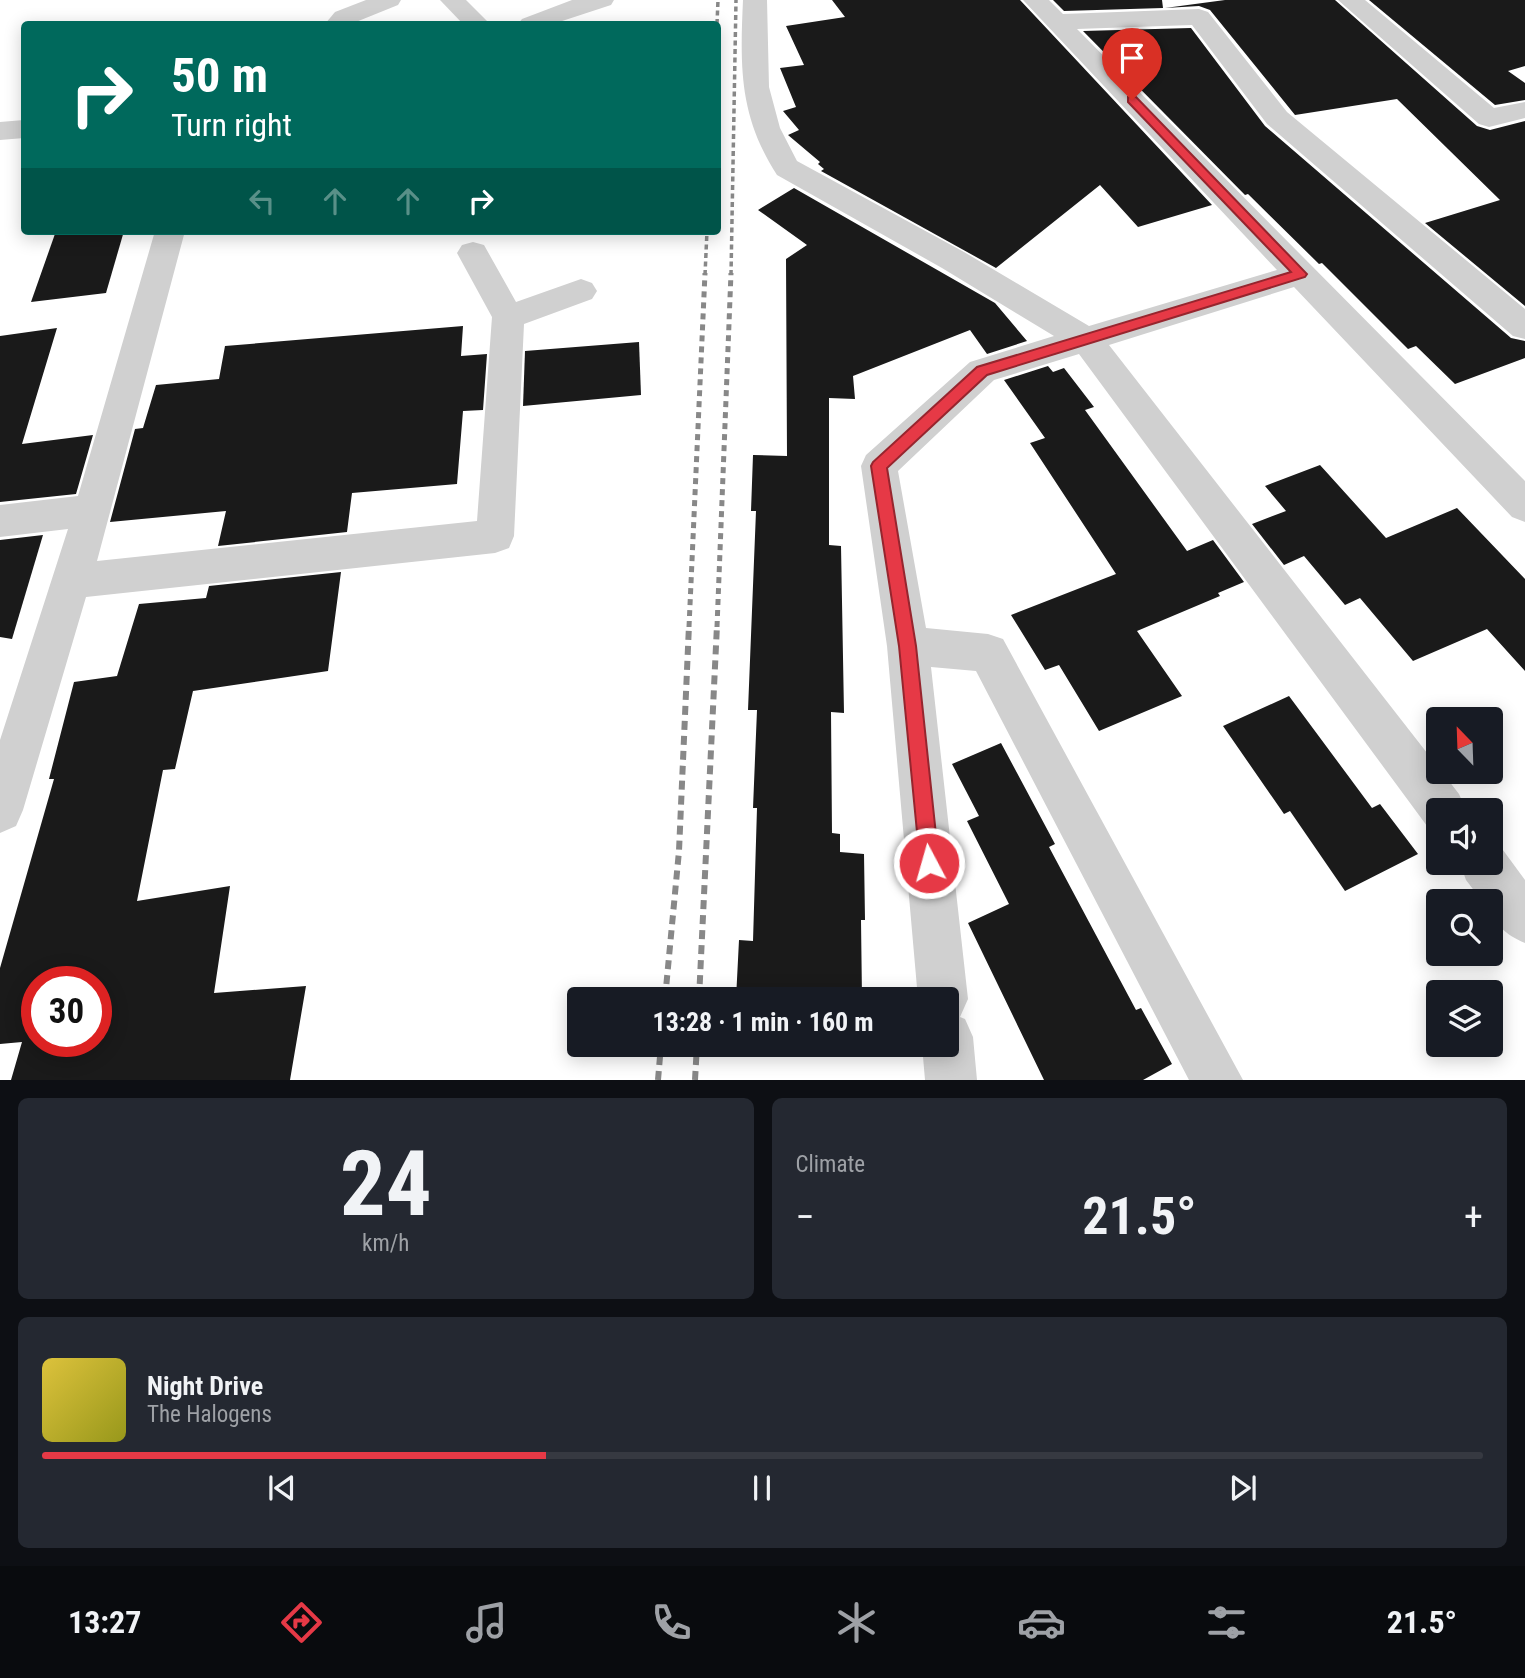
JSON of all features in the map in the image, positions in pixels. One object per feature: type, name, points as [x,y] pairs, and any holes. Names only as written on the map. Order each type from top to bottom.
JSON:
[{"type":"street","points":[[341,21],[344,17],[389,0]]},
{"type":"street","points":[[452,0],[474,21]]},
{"type":"street","points":[[540,21],[603,0]]},
{"type":"street","points":[[755,0],[753,58],[760,116],[770,143],[787,168],[953,260],[1088,341],[1434,798]]},
{"type":"street","points":[[1035,0],[1525,506]]},
{"type":"street","points":[[1350,0],[1489,118],[1525,110]]},
{"type":"street","points":[[1057,22],[1199,17],[1278,118],[1525,327]]},
{"type":"street","points":[[0,131],[21,129]]},
{"type":"street","points":[[0,810],[93,510],[169,235]]},
{"type":"street","points":[[72,581],[495,537],[508,317],[473,253]]},
{"type":"street","points":[[942,987],[908,646],[879,466],[982,371],[1088,341],[1300,274]]},
{"type":"street","points":[[508,317],[582,291]]},
{"type":"street","points":[[0,521],[93,510]]},
{"type":"street","points":[[908,646],[988,653],[1217,1080]]},
{"type":"street","points":[[1492,875],[1525,919]]},
{"type":"street","points":[[949,1057],[951,1080]]},
{"type":"building","points":[[832,0],[1020,0],[1212,205],[1138,227],[1100,185],[996,268],[821,171],[824,169],[818,164],[820,162],[788,135],[799,130],[783,111],[796,107],[780,68],[804,65],[786,26],[845,17]]},
{"type":"building","points":[[1053,0],[1162,0],[1163,8],[1064,11]]},
{"type":"building","points":[[1225,0],[1335,0],[1477,126],[1490,130],[1525,121],[1525,306],[1425,223],[1500,200],[1397,99],[1295,115],[1210,10],[1199,6],[1165,8]]},
{"type":"building","points":[[1369,0],[1525,0],[1525,66],[1508,71],[1525,83],[1525,100],[1495,105]]},
{"type":"building","points":[[1191,28],[1265,126],[1511,338],[1525,341],[1525,358],[1455,384],[1416,346],[1408,349],[1322,263],[1319,264],[1248,194],[1245,195],[1083,31]]},
{"type":"building","points":[[794,188],[995,303],[1027,341],[987,354],[970,330],[853,376],[855,399],[829,398],[829,545],[841,546],[844,713],[831,712],[832,833],[840,834],[840,852],[864,854],[862,987],[737,987],[739,940],[753,941],[757,808],[753,808],[757,710],[748,710],[756,511],[751,511],[753,455],[787,456],[786,259],[807,245],[758,210]]},
{"type":"building","points":[[55,235],[123,235],[106,293],[31,302]]},
{"type":"building","points":[[463,326],[461,356],[487,354],[483,410],[463,411],[457,484],[352,493],[347,532],[218,546],[226,511],[110,522],[135,429],[143,428],[156,385],[219,379],[225,346]]},
{"type":"building","points":[[57,328],[22,444],[93,435],[76,494],[0,502],[0,336]]},
{"type":"building","points":[[639,342],[641,395],[523,406],[525,351]]},
{"type":"building","points":[[1048,366],[1053,372],[1064,368],[1094,407],[1085,410],[1187,551],[1213,540],[1244,582],[1218,593],[1220,596],[1137,631],[1182,696],[1099,731],[1059,665],[1045,670],[1011,615],[1116,574],[1030,443],[1045,438],[1004,380]]},
{"type":"building","points":[[1320,465],[1386,538],[1457,508],[1525,579],[1525,671],[1487,629],[1413,661],[1360,598],[1345,605],[1304,556],[1284,565],[1252,524],[1286,511],[1265,486]]},
{"type":"building","points":[[43,535],[12,639],[0,637],[0,540]]},
{"type":"building","points":[[341,572],[328,671],[193,691],[175,769],[163,770],[137,901],[230,886],[214,993],[306,986],[290,1080],[11,1080],[21,1045],[21,1057],[112,1057],[112,966],[21,966],[21,1042],[0,1044],[0,968],[54,779],[49,779],[74,682],[117,676],[139,604],[206,598],[209,586]]},
{"type":"building","points":[[1289,696],[1372,808],[1380,804],[1418,854],[1345,891],[1290,811],[1284,814],[1223,726]]},
{"type":"building","points":[[1001,743],[1055,844],[1049,847],[1136,1010],[1141,1008],[1172,1064],[1143,1080],[1044,1080],[968,923],[1009,904],[967,821],[979,816],[952,764]]},
{"type":"railway","points":[[717,21],[718,0]]},
{"type":"railway","points":[[731,275],[736,0]]},
{"type":"railway","points":[[705,275],[707,235]]},
{"type":"railway","points":[[689,627],[705,273]]},
{"type":"railway","points":[[717,627],[731,273]]},
{"type":"railway","points":[[666,987],[679,851],[689,625]]},
{"type":"railway","points":[[700,987],[717,625]]},
{"type":"railway","points":[[658,1080],[660,1057]]},
{"type":"railway","points":[[695,1080],[696,1057]]},
{"type":"route","points":[[929,863],[908,646],[879,466],[982,371],[1088,341],[1300,274],[1132,100]]}]
